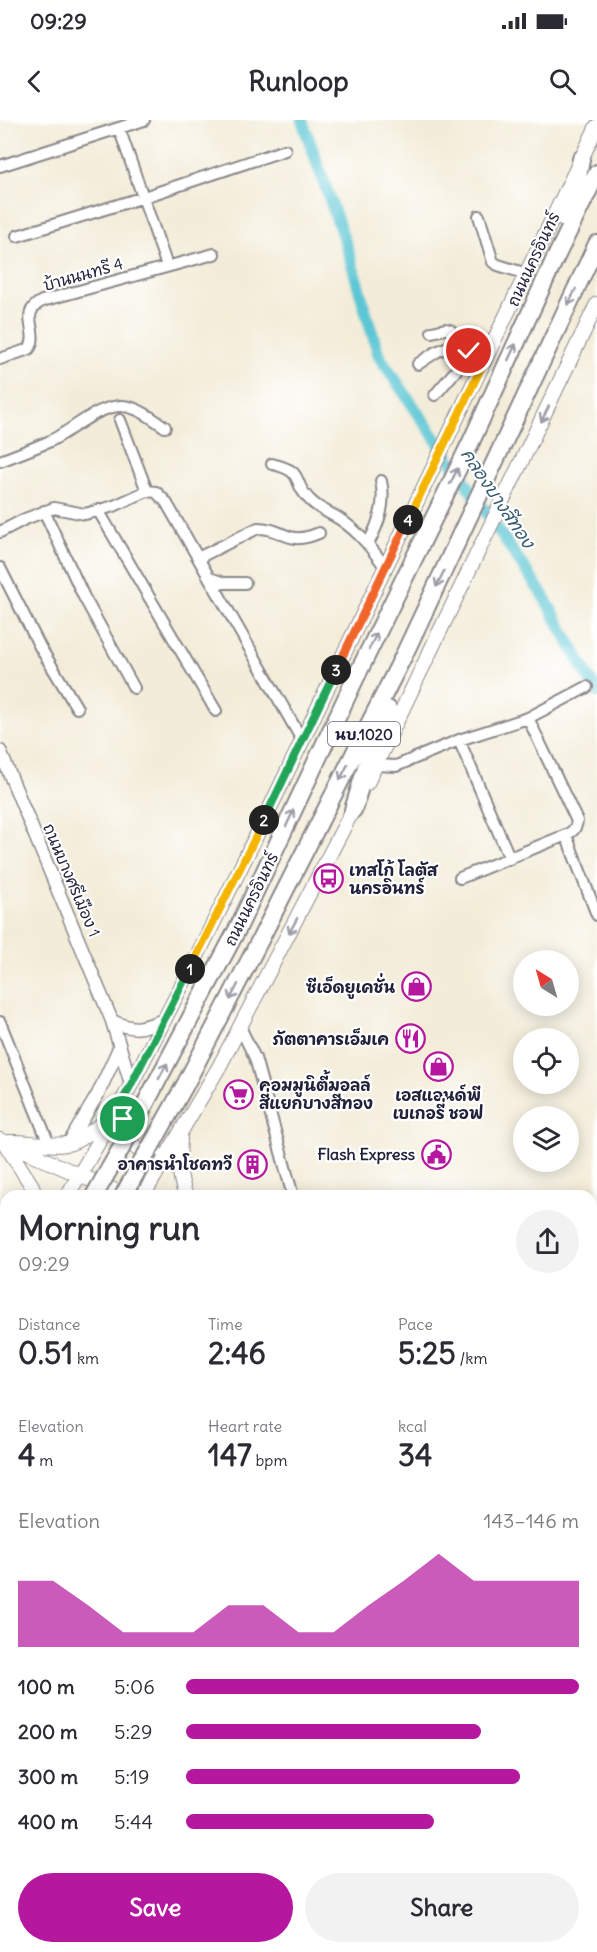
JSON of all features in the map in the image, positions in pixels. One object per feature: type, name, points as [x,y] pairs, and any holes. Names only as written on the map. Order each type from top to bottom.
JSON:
[{"type":"main road","name":"ถนนนครอินทร์","points":[[71,1190],[131,1084],[201,948],[597,126]]},
{"type":"main road","points":[[553,262],[559,234],[578,178],[581,159]]},
{"type":"main road","name":"ถนนนครอินทร์","points":[[97,1190],[160,1078],[238,928],[597,173]]},
{"type":"main road","name":"ถนนนครอินทร์","points":[[128,1190],[260,940],[403,657],[597,244]]},
{"type":"main road","name":"นบ.1020","points":[[147,1190],[219,1067],[376,765],[597,304]]},
{"type":"main road","points":[[353,810],[374,741],[400,679],[403,657]]},
{"type":"main road","points":[[2,1141],[69,1143],[89,1133],[118,1108],[130,1142],[139,1149],[148,1152],[160,1149],[181,1132]]},
{"type":"main road","points":[[181,1132],[179,1160],[180,1177],[184,1190]]},
{"type":"main road","points":[[2,1141],[113,1190]]},
{"type":"main road","points":[[2,1141],[33,1190]]},
{"type":"street","points":[[0,166],[144,120]]},
{"type":"street","points":[[119,128],[167,267]]},
{"type":"street","points":[[17,236],[285,150]]},
{"type":"street","points":[[479,216],[494,262],[527,274]]},
{"type":"street","name":"บ้านนนทรี 4","points":[[0,358],[31,346],[33,338],[30,314],[35,304],[214,254]]},
{"type":"street","points":[[432,332],[450,330],[480,370]]},
{"type":"street","points":[[418,364],[448,347],[464,361],[480,370]]},
{"type":"street","points":[[435,395],[464,361]]},
{"type":"street","points":[[0,461],[48,442],[84,420],[121,406],[132,408],[165,427]]},
{"type":"street","points":[[120,420],[149,491]]},
{"type":"street","points":[[272,464],[289,468],[294,472],[308,499],[343,522],[368,544],[386,568]]},
{"type":"street","points":[[368,544],[377,528],[383,508],[384,495],[381,481]]},
{"type":"street","points":[[0,532],[44,511],[60,508],[85,514],[149,491],[161,496],[302,740]]},
{"type":"street","points":[[98,510],[216,711]]},
{"type":"street","points":[[44,511],[84,597],[134,688]]},
{"type":"street","points":[[198,558],[258,528],[267,528],[296,539],[308,538],[319,533]]},
{"type":"street","points":[[0,568],[40,647],[76,708]]},
{"type":"street","points":[[210,578],[224,584],[244,583]]},
{"type":"street","points":[[376,765],[396,766],[459,740],[528,718],[587,687]]},
{"type":"street","points":[[460,878],[566,835],[575,828],[577,821],[528,718]]},
{"type":"street","points":[[459,740],[510,859]]},
{"type":"street","name":"ถนนบางศรีเมือง 1","points":[[0,752],[112,1021],[131,1084]]},
{"type":"street","points":[[566,835],[597,915]]},
{"type":"street","points":[[112,1021],[132,1029],[147,1027],[163,1020]]},
{"type":"street","points":[[0,1022],[49,1144]]},
{"type":"street","points":[[240,1027],[255,1058],[290,1190]]},
{"type":"street","points":[[69,1143],[98,1094],[119,1048]]},
{"type":"waterway","name":"คลองบางสีทอง","points":[[302,120],[347,248],[379,356],[544,597],[597,692]]},
{"type":"place","name":"เทสโก้ โลตัส นครอินทร์","points":[[328,879]]},
{"type":"place","name":"ซีเอ็ดยูเคชั่น","points":[[416,987]]},
{"type":"place","name":"ภัตตาคารเอ็มเค","points":[[410,1039]]},
{"type":"place","name":"เอสแอนด์พี เบเกอรี่ ชอฟ","points":[[438,1067]]},
{"type":"place","name":"คอมมูนิตี้มอลล์ สี่แยกบางสีทอง","points":[[238,1094]]},
{"type":"place","name":"Flash Express","points":[[436,1154]]},
{"type":"place","name":"อาคารนำโชคทวี","points":[[253,1164]]},
{"type":"route","points":[[123,1119],[121,1104],[269,810],[482,366],[469,351]]}]
